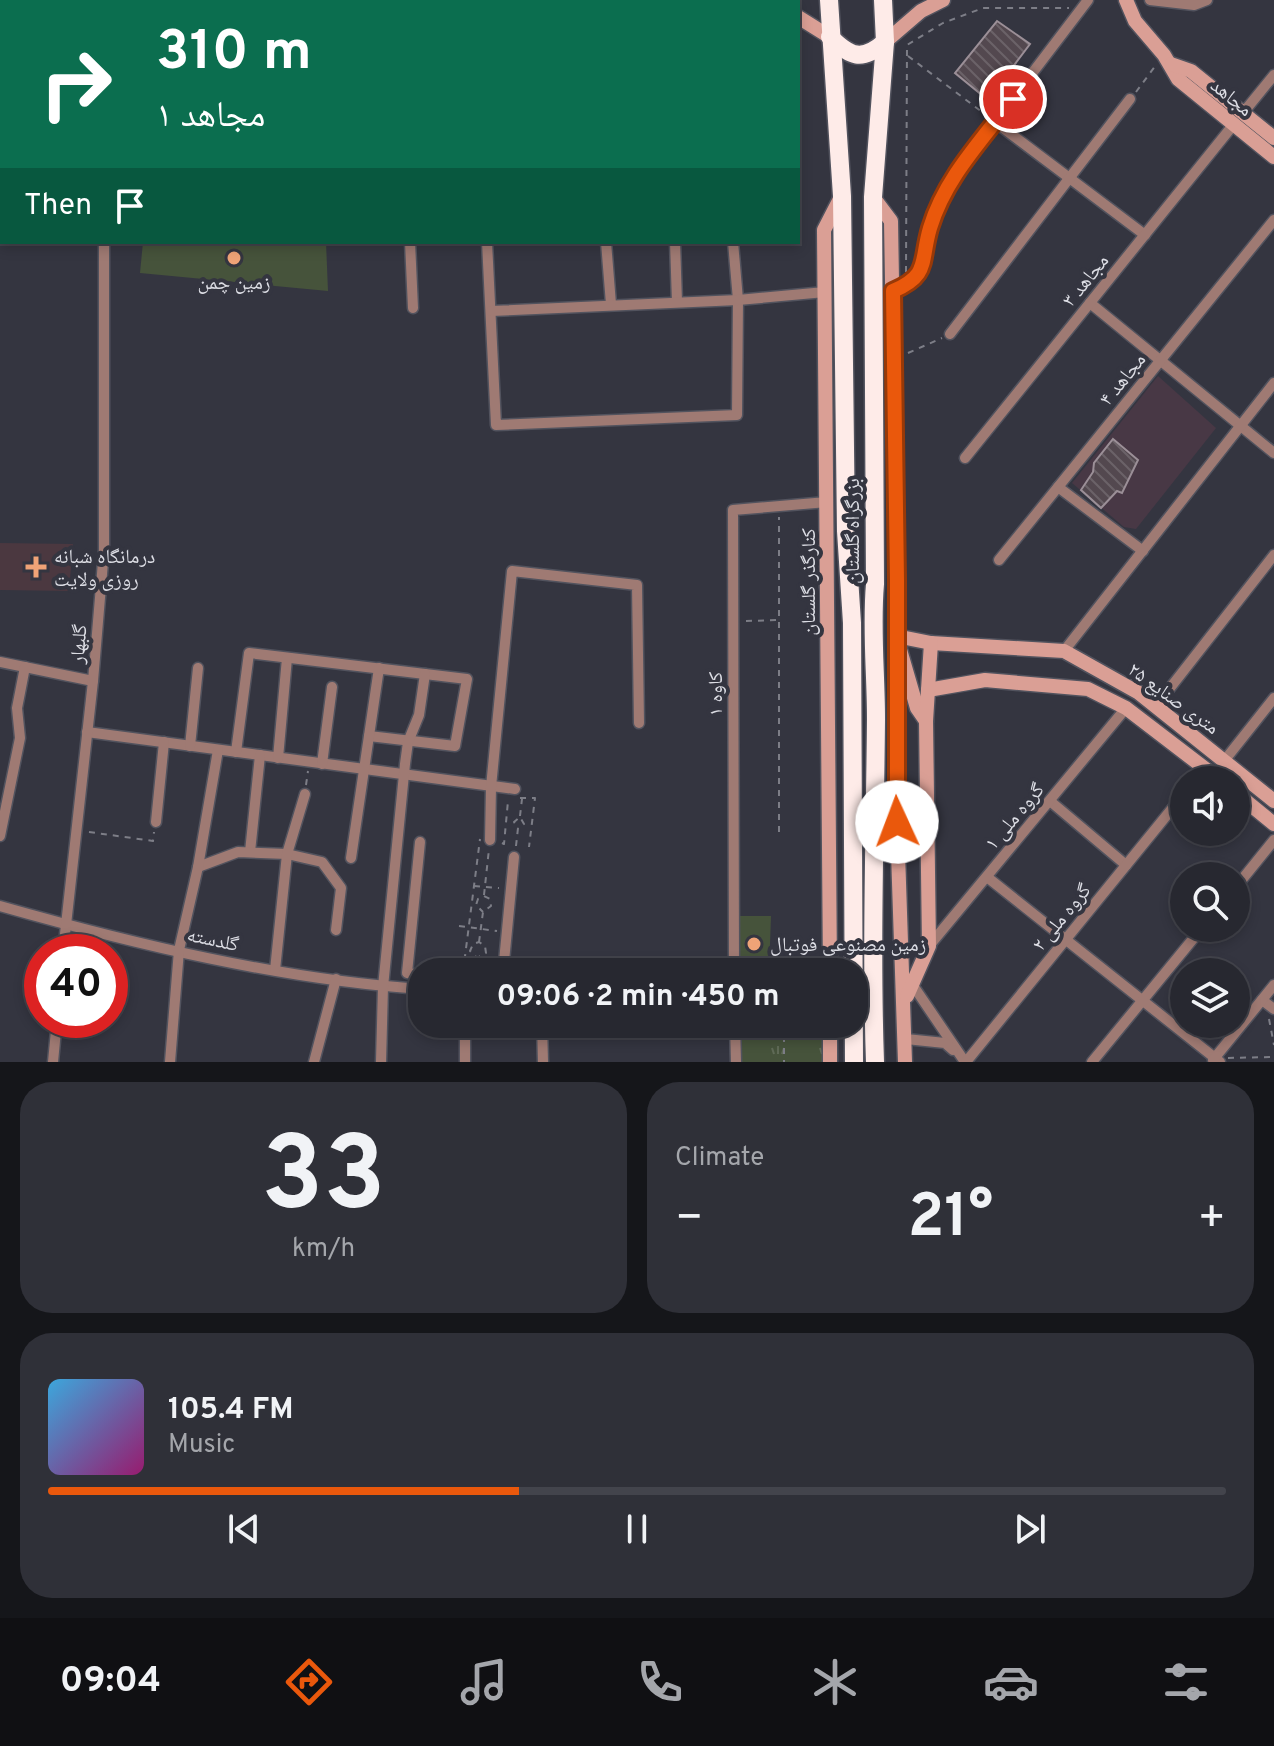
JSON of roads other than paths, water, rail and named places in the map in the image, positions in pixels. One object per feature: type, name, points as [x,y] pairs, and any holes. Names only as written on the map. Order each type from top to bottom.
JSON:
[{"type":"highway","name":"بزرگراه گلستان","points":[[829,0],[842,196],[846,476],[837,500],[852,623],[854,1062]]},
{"type":"highway","name":"بزرگراه گلستان","points":[[875,1062],[872,876],[876,716],[872,627],[875,584],[873,197],[885,42],[883,0]]},
{"type":"highway","points":[[830,37],[845,52],[858,56],[874,52],[885,42]]},
{"type":"highway","points":[[846,476],[861,482],[874,472]]},
{"type":"highway","points":[[837,500],[860,492],[874,498]]},
{"type":"street","points":[[885,42],[921,11],[943,0]]},
{"type":"street","name":"مجاهد","points":[[1126,0],[1135,21],[1168,59],[1178,79],[1238,119],[1272,148]]},
{"type":"street","points":[[1150,0],[1194,5],[1207,0]]},
{"type":"street","points":[[899,288],[912,283],[922,269],[930,227],[947,185],[1085,4]]},
{"type":"street","points":[[800,18],[830,37]]},
{"type":"street","name":"مجاهد ۳","points":[[965,458],[1274,75]]},
{"type":"street","points":[[950,334],[1130,99]]},
{"type":"street","points":[[995,122],[1145,235]]},
{"type":"street","name":"کنارگذر گلستان","points":[[830,958],[837,500],[824,230],[842,196]]},
{"type":"street","points":[[873,197],[891,221],[899,288],[895,359],[896,793],[905,1062]]},
{"type":"street","name":"مجاهد ۴","points":[[999,560],[1274,220]]},
{"type":"street","name":"گلبهار","points":[[65,934],[104,550],[104,244]]},
{"type":"street","points":[[410,244],[413,308]]},
{"type":"street","points":[[487,244],[496,425],[737,415],[738,300],[733,244]]},
{"type":"street","points":[[606,244],[611,304]]},
{"type":"street","points":[[675,244],[677,302]]},
{"type":"street","points":[[491,311],[738,300],[825,292]]},
{"type":"street","points":[[1090,303],[1274,453]]},
{"type":"street","points":[[1064,651],[1274,383]]},
{"type":"street","points":[[1058,487],[1143,551]]},
{"type":"street","name":"کاوه ۱","points":[[734,958],[733,510],[837,500]]},
{"type":"street","points":[[1156,706],[1274,555]]},
{"type":"street","points":[[490,840],[491,787],[512,571],[637,585],[639,723]]},
{"type":"street","points":[[896,636],[917,708],[926,721]]},
{"type":"street","name":"۲۵ متری صنایع","points":[[896,636],[931,643],[1064,651],[1139,693],[1274,801]]},
{"type":"street","points":[[904,1003],[929,946],[926,721],[931,643]]},
{"type":"street","points":[[236,752],[249,653],[467,679],[455,746],[369,736]]},
{"type":"street","points":[[278,758],[287,658]]},
{"type":"street","points":[[0,662],[93,681]]},
{"type":"street","points":[[0,836],[20,738],[17,708],[25,667]]},
{"type":"street","points":[[190,746],[198,668]]},
{"type":"street","points":[[351,858],[379,668]]},
{"type":"street","points":[[381,1062],[383,987],[404,775],[408,742],[419,715],[425,674]]},
{"type":"street","name":"۲۵ متری صنایع","points":[[928,690],[985,680],[1088,689],[1126,708],[1202,766]]},
{"type":"street","points":[[322,764],[332,687]]},
{"type":"street","points":[[1126,708],[1139,693]]},
{"type":"street","points":[[1224,761],[1274,698]]},
{"type":"street","name":"گروه ملی ۱","points":[[929,946],[1126,708]]},
{"type":"street","points":[[87,732],[518,793]]},
{"type":"street","points":[[156,822],[164,742]]},
{"type":"street","points":[[170,1062],[179,950],[198,867],[218,750]]},
{"type":"street","points":[[250,852],[260,755]]},
{"type":"street","points":[[275,970],[287,854],[305,794]]},
{"type":"street","points":[[1050,801],[1126,865]]},
{"type":"street","points":[[1250,804],[1274,824]]},
{"type":"street","name":"گروه ملی ۲","points":[[965,1062],[1170,811]]},
{"type":"street","points":[[1250,870],[1274,840]]},
{"type":"street","points":[[408,958],[420,842]]},
{"type":"street","points":[[198,867],[238,852],[287,854],[322,862],[341,888],[336,930]]},
{"type":"street","points":[[504,958],[514,857]]},
{"type":"street","points":[[987,877],[1216,1061],[1267,1004],[1274,985]]},
{"type":"street","name":"گلدسته","points":[[0,906],[66,924],[275,970],[408,988]]},
{"type":"street","points":[[1092,1062],[1190,942]]},
{"type":"street","points":[[903,970],[965,1062]]},
{"type":"street","points":[[314,1062],[336,979]]},
{"type":"street","points":[[53,1062],[55,1038]]},
{"type":"street","points":[[465,1038],[465,1062]]},
{"type":"street","points":[[542,1038],[543,1062]]},
{"type":"street","points":[[735,1038],[736,1062]]},
{"type":"street","points":[[830,1038],[830,1062]]},
{"type":"street","points":[[906,1039],[945,1043],[965,1062]]},
{"type":"place","name":"زمین چمن","points":[[234,258]]},
{"type":"place","name":"درمانگاه شبانه روزی ولایت","points":[[36,567]]},
{"type":"place","name":"زمین مصنوعی فوتبال","points":[[754,944]]}]
